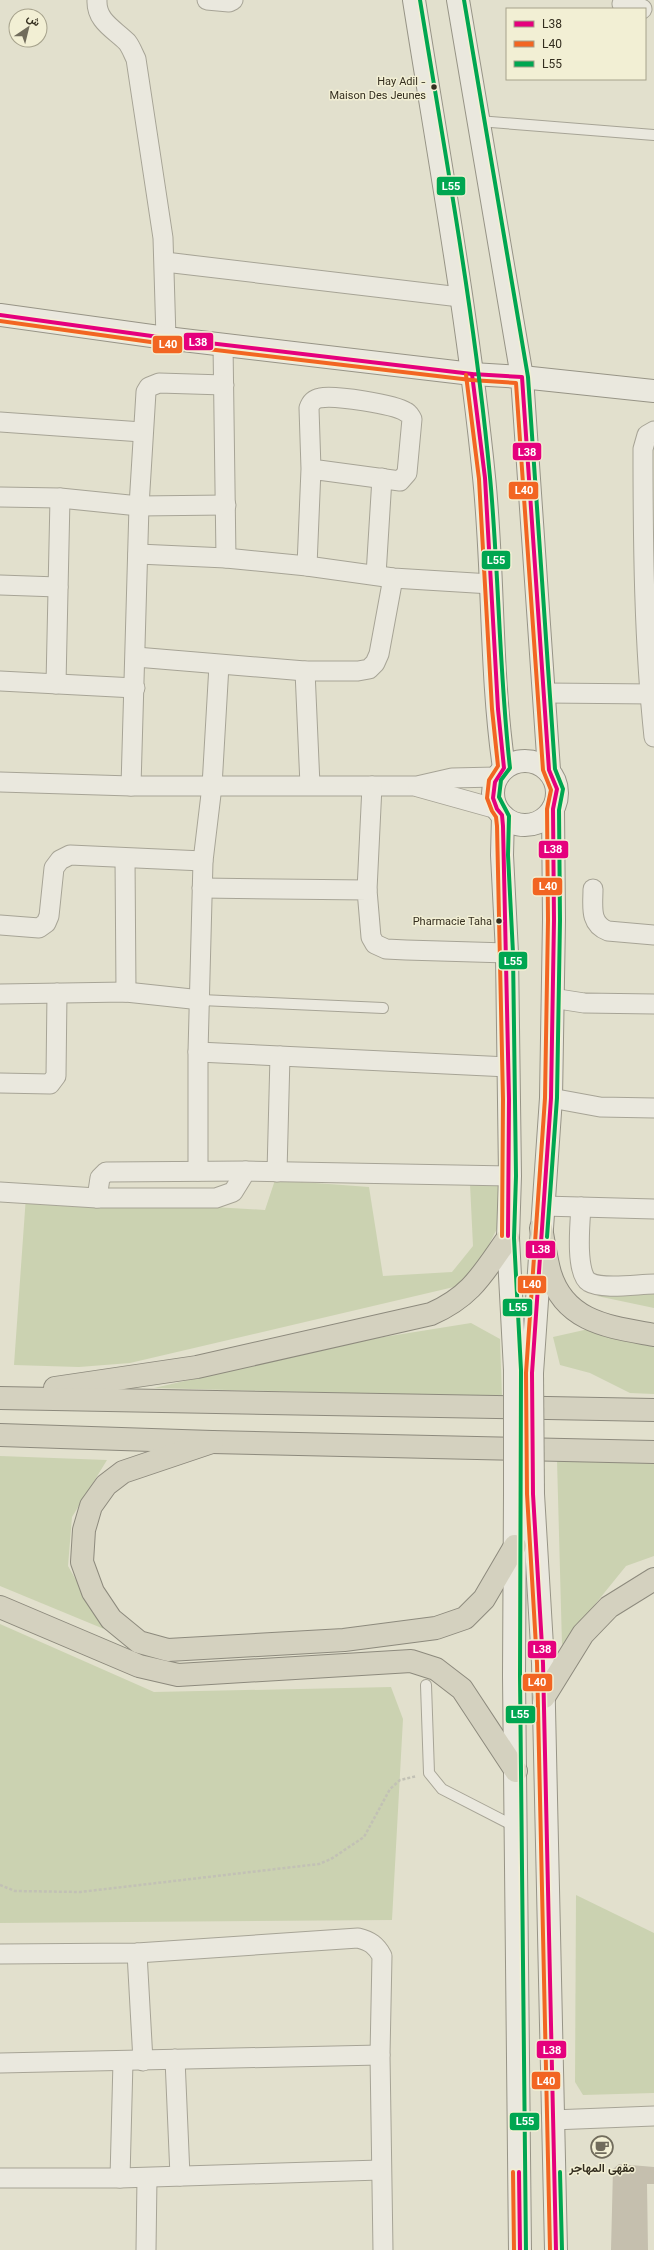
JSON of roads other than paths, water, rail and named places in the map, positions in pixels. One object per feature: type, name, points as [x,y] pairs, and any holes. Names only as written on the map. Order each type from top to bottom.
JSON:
[{"type":"highway","points":[[542,1228],[550,1274],[562,1298],[581,1316],[603,1325],[654,1336]]},
{"type":"highway","points":[[0,1393],[72,1387],[197,1367],[431,1314],[452,1305],[468,1292],[508,1238]]},
{"type":"highway","points":[[0,1398],[654,1410]]},
{"type":"highway","points":[[0,1435],[212,1442],[654,1452]]},
{"type":"highway","points":[[212,1442],[123,1472],[106,1485],[91,1506],[84,1530],[82,1562],[93,1592],[111,1619],[139,1642],[168,1650],[344,1640],[436,1628],[465,1618],[484,1599],[515,1546]]},
{"type":"highway","points":[[544,1697],[583,1634],[609,1607],[654,1579]]},
{"type":"highway","points":[[0,1607],[139,1666],[178,1675],[411,1661],[436,1669],[462,1689],[516,1771]]},
{"type":"main road","points":[[414,0],[472,374],[484,478],[491,584],[500,772],[493,793],[500,812],[507,953],[510,1176],[508,1238],[524,1371],[524,1494],[544,1697],[556,2250]]},
{"type":"main road","points":[[458,0],[522,377],[545,693],[549,770],[557,788],[557,799],[554,808],[551,1098],[542,1228],[524,1371]]},
{"type":"main road","points":[[0,315],[166,338],[472,374],[522,377],[654,390]]},
{"type":"main road","points":[[500,772],[515,762],[527,760],[539,763],[549,770]]},
{"type":"main road","points":[[500,812],[512,823],[524,825],[536,823],[546,818],[554,808]]},
{"type":"main road","points":[[520,2250],[515,1546],[524,1494]]},
{"type":"street","points":[[97,0],[96,9],[101,18],[128,44],[136,59],[145,106],[165,262],[166,338]]},
{"type":"street","points":[[208,0],[229,2],[234,0]]},
{"type":"street","points":[[622,4],[640,8]]},
{"type":"street","points":[[165,262],[460,297]]},
{"type":"street","points":[[223,344],[226,558]]},
{"type":"street","points":[[131,786],[136,657],[139,506],[142,432],[146,392],[154,384],[224,385]]},
{"type":"street","points":[[307,566],[311,469],[309,408],[311,402],[318,398],[331,397],[374,403],[405,411],[412,419],[412,430],[405,477],[400,481],[311,469]]},
{"type":"street","points":[[0,422],[142,432]]},
{"type":"street","points":[[654,431],[647,435],[642,449],[643,552],[654,738]]},
{"type":"street","points":[[136,657],[306,671],[358,671],[369,669],[375,663],[382,640],[385,576],[382,478]]},
{"type":"street","points":[[0,497],[60,498],[139,506],[226,505]]},
{"type":"street","points":[[56,684],[60,498]]},
{"type":"street","points":[[138,554],[226,558],[385,576],[491,584]]},
{"type":"street","points":[[0,585],[58,587]]},
{"type":"street","points":[[198,1171],[198,1052],[201,1000],[203,861],[212,786],[219,665]]},
{"type":"street","points":[[306,671],[310,786]]},
{"type":"street","points":[[0,681],[135,688]]},
{"type":"street","points":[[545,693],[652,694]]},
{"type":"street","points":[[0,782],[131,786],[417,786],[452,778],[500,772]]},
{"type":"street","points":[[372,786],[367,890],[371,937],[375,944],[386,949],[507,953]]},
{"type":"street","points":[[417,786],[500,812]]},
{"type":"street","points":[[0,925],[39,928],[46,923],[49,916],[54,868],[60,860],[70,855],[203,861]]},
{"type":"street","points":[[125,858],[126,992]]},
{"type":"street","points":[[202,888],[367,890]]},
{"type":"street","points":[[594,888],[593,916],[601,929],[608,932],[654,935]]},
{"type":"street","points":[[0,994],[126,992],[201,1000]]},
{"type":"street","points":[[0,1083],[50,1084],[53,1081],[56,1076],[57,993]]},
{"type":"street","points":[[552,998],[584,1003],[654,1004]]},
{"type":"street","points":[[198,1052],[508,1067]]},
{"type":"street","points":[[277,1172],[280,1056]]},
{"type":"street","points":[[551,1098],[600,1107],[654,1108]]},
{"type":"street","points":[[0,1192],[97,1198],[216,1198],[233,1192],[246,1171]]},
{"type":"street","points":[[97,1198],[100,1178],[106,1172],[246,1171],[510,1176]]},
{"type":"street","points":[[543,1206],[654,1208]]},
{"type":"street","points":[[580,1207],[581,1272],[583,1277],[589,1282],[600,1285],[654,1284]]},
{"type":"street","points":[[0,1954],[137,1953],[358,1938],[368,1941],[376,1946],[382,1956],[380,2170],[383,2250]]},
{"type":"street","points":[[137,1953],[143,2061]]},
{"type":"street","points":[[0,2063],[380,2055]]},
{"type":"street","points":[[175,2059],[180,2176]]},
{"type":"street","points":[[120,2178],[123,2061]]},
{"type":"street","points":[[552,2120],[654,2116]]},
{"type":"street","points":[[0,2178],[147,2178],[380,2170]]},
{"type":"street","points":[[146,2250],[147,2178]]},
{"type":"lane","points":[[478,121],[654,136]]},
{"type":"lane","points":[[201,1000],[383,1008]]},
{"type":"lane","points":[[426,1686],[429,1774],[442,1789],[516,1827]]},
{"type":"place","name":"Hay Adil - Maison Des Jeunes","points":[[434,87]]},
{"type":"place","name":"Pharmacie Taha","points":[[499,921]]},
{"type":"place","name":"مقهى المهاجر","points":[[602,2147]]}]
